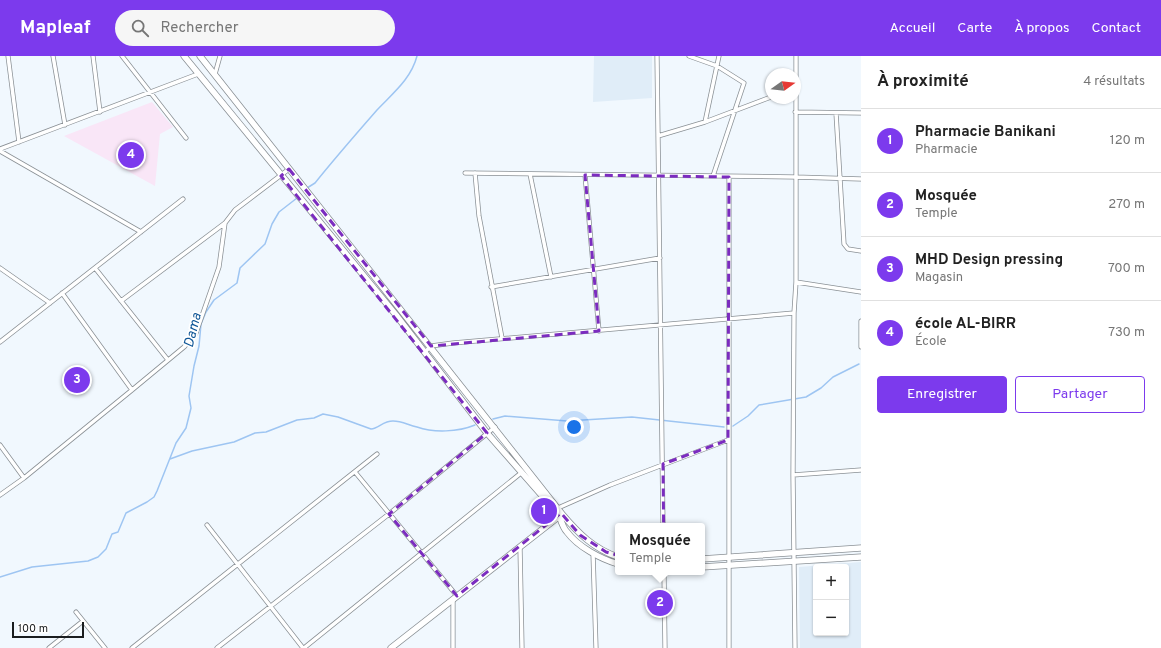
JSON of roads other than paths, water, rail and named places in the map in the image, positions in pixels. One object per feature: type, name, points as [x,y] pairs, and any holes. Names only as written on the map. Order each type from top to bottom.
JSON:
[{"type":"street","points":[[8,56],[19,142]]},
{"type":"street","points":[[53,56],[65,125]]},
{"type":"street","points":[[93,56],[100,112]]},
{"type":"street","points":[[122,56],[186,138]]},
{"type":"street","points":[[184,56],[425,352],[487,433],[521,474],[587,541],[606,552],[615,555]]},
{"type":"street","points":[[200,56],[558,508],[566,532],[593,553],[615,563]]},
{"type":"street","points":[[215,74],[220,56]]},
{"type":"street","points":[[657,56],[664,523]]},
{"type":"street","points":[[689,56],[717,66],[744,83],[733,112],[713,176]]},
{"type":"street","points":[[705,122],[719,56]]},
{"type":"street","points":[[796,56],[796,68]]},
{"type":"street","points":[[0,150],[198,74]]},
{"type":"street","points":[[658,136],[705,122],[765,99]]},
{"type":"street","points":[[795,104],[796,282],[794,313],[793,402],[795,648]]},
{"type":"street","points":[[795,112],[861,113]]},
{"type":"street","points":[[836,112],[844,244],[848,249],[861,251]]},
{"type":"street","points":[[0,150],[141,232]]},
{"type":"street","points":[[121,301],[225,223],[235,210],[282,176],[289,169]]},
{"type":"street","points":[[465,173],[861,179]]},
{"type":"street","points":[[475,173],[479,216],[491,287],[502,338]]},
{"type":"street","points":[[530,174],[551,277]]},
{"type":"street","points":[[585,175],[595,271],[599,331]]},
{"type":"street","points":[[729,177],[729,648]]},
{"type":"street","points":[[0,342],[183,199]]},
{"type":"street","points":[[0,495],[24,478],[132,390],[168,360],[196,333],[219,267],[225,223]]},
{"type":"street","points":[[491,287],[595,271],[660,258]]},
{"type":"street","points":[[0,268],[50,303]]},
{"type":"street","points":[[95,268],[168,360]]},
{"type":"street","points":[[796,282],[861,292]]},
{"type":"street","points":[[62,293],[132,390]]},
{"type":"street","points":[[425,352],[431,346],[502,338],[599,331],[661,324],[794,313]]},
{"type":"street","points":[[861,321],[861,347]]},
{"type":"street","points":[[217,648],[389,514],[495,427]]},
{"type":"street","points":[[558,508],[610,485],[728,440]]},
{"type":"street","points":[[0,445],[24,478]]},
{"type":"street","points":[[132,648],[377,454]]},
{"type":"street","points":[[793,475],[861,470]]},
{"type":"street","points":[[355,472],[422,554],[455,598],[453,648]]},
{"type":"street","points":[[207,525],[303,648],[521,474]]},
{"type":"street","points":[[390,648],[560,515]]},
{"type":"street","points":[[520,546],[522,648]]},
{"type":"street","points":[[705,559],[861,548]]},
{"type":"street","points":[[593,553],[596,648]]},
{"type":"street","points":[[705,567],[861,557]]},
{"type":"street","points":[[664,575],[665,648]]},
{"type":"street","points":[[76,612],[105,648]]},
{"type":"street","points":[[48,648],[83,621]]},
{"type":"waterway","name":"Dama","points":[[307,188],[315,183],[377,110],[401,85],[410,72],[417,56]]},
{"type":"waterway","name":"Dama","points":[[0,577],[32,567],[88,561],[98,557],[106,549],[112,534],[118,532],[126,513],[154,497],[176,443],[186,428],[191,408],[189,396],[199,346],[201,324],[206,312],[214,300],[237,283],[240,268],[265,244],[272,224],[279,212],[297,198]]},
{"type":"waterway","points":[[733,426],[748,416],[759,405],[806,397],[821,388],[833,377],[859,364]]},
{"type":"waterway","points":[[170,459],[192,451],[234,442],[255,433],[266,432],[297,420],[314,418],[323,414],[338,417],[371,429],[386,422],[393,421],[438,431],[461,429],[475,425]]},
{"type":"waterway","points":[[493,419],[505,416],[567,421],[632,417],[724,427]]},
{"type":"place","name":"école AL-BIRR","points":[[131,155]]},
{"type":"place","name":"MHD Design pressing","points":[[77,380]]},
{"type":"place","name":"Pharmacie Banikani","points":[[544,511]]},
{"type":"place","name":"Mosquée","points":[[660,603]]}]
